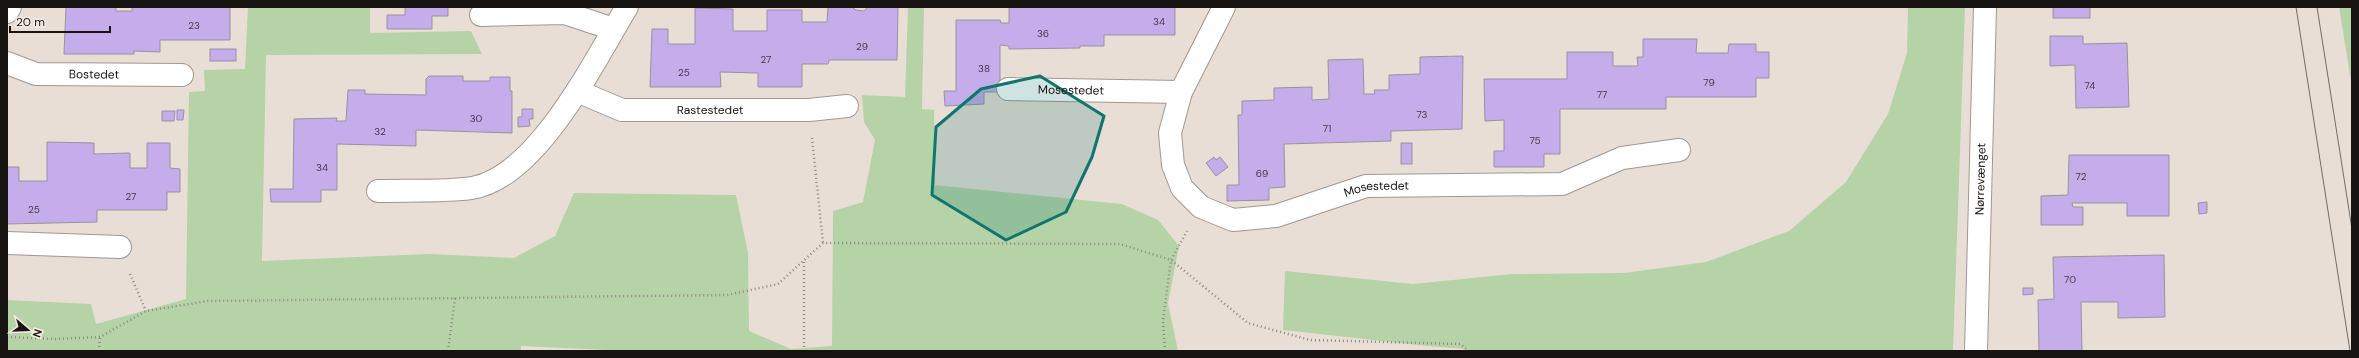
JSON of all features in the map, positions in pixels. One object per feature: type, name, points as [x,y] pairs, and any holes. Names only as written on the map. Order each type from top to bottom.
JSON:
[{"type":"street","points":[[7,12],[10,7]]},
{"type":"street","points":[[378,191],[473,188],[502,176],[526,158],[578,91],[628,7]]},
{"type":"street","name":"Mosestedet","points":[[1224,7],[1181,92],[1170,133],[1173,165],[1182,188],[1201,207],[1233,220],[1276,216],[1366,186],[1562,184],[1622,158],[1679,150]]},
{"type":"street","name":"Nørrevænget","points":[[1976,351],[1985,7]]},
{"type":"street","points":[[481,15],[565,13],[614,29]]},
{"type":"street","name":"Bostedet","points":[[7,63],[36,74],[182,75]]},
{"type":"street","name":"Mosestedet","points":[[1008,89],[1181,92]]},
{"type":"street","name":"Rastestedet","points":[[578,91],[622,110],[809,110],[847,106]]},
{"type":"street","points":[[7,243],[120,247]]},
{"type":"path","points":[[809,110],[823,242]]},
{"type":"path","points":[[7,337],[56,339],[100,336],[146,311],[208,301],[727,295],[778,284],[823,242],[1120,244],[1171,260],[1248,323],[1310,340],[1461,344],[1468,351]]},
{"type":"path","points":[[120,247],[146,311]]},
{"type":"path","points":[[804,260],[804,351]]},
{"type":"path","points":[[1165,351],[1164,320],[1171,260]]},
{"type":"path","points":[[448,351],[455,298]]},
{"type":"path","points":[[99,351],[100,336]]},
{"type":"highlighted area","points":[[1040,76],[1104,116],[1092,157],[1066,212],[1006,240],[932,195],[936,127],[981,89]]},
{"type":"green space","points":[[248,7],[370,7],[370,33],[471,31],[482,54],[266,55],[262,261],[429,254],[514,258],[555,236],[574,193],[736,195],[748,253],[749,331],[791,349],[832,346],[833,211],[863,202],[875,140],[864,122],[862,95],[905,97],[908,7],[924,7],[922,109],[934,110],[935,185],[1122,204],[1158,220],[1179,246],[1168,303],[1178,351],[628,351],[521,346],[521,351],[7,351],[7,300],[91,304],[96,324],[186,299],[189,92],[205,91],[204,70],[245,69]]},
{"type":"green space","points":[[1908,7],[1965,7],[1953,351],[1467,351],[1466,349],[1283,330],[1285,271],[1413,284],[1512,274],[1624,273],[1706,262],[1789,231],[1846,182],[1888,114],[1907,53]]},
{"type":"green space","points":[[2339,7],[2352,7],[2352,87]]},
{"type":"building","points":[[66,7],[116,7],[116,11],[132,11],[132,7],[230,7],[230,40],[160,40],[160,52],[134,51],[134,54],[64,54]]},
{"type":"building","points":[[405,7],[448,7],[448,16],[432,16],[432,29],[387,29],[387,15],[405,15]]},
{"type":"building","points":[[828,7],[852,7],[856,10],[864,11],[868,7],[898,7],[897,60],[829,60],[828,64],[802,64],[802,87],[758,87],[758,73],[720,72],[721,87],[650,87],[652,29],[668,29],[668,44],[695,44],[695,8],[733,9],[733,31],[767,31],[767,10],[802,10],[802,22],[827,22]]},
{"type":"building","points":[[1009,7],[1175,7],[1175,35],[1104,35],[1104,46],[1080,46],[1080,48],[1009,49],[1009,46],[1000,45],[1000,92],[984,92],[984,104],[945,106],[944,91],[956,91],[956,20],[1000,20],[1001,23],[1009,23]]},
{"type":"building","points":[[2053,7],[2090,7],[2090,18],[2053,18]]},
{"type":"building","points":[[2050,36],[2083,36],[2083,44],[2127,43],[2129,107],[2076,108],[2075,65],[2050,66]]},
{"type":"building","points":[[1643,39],[1697,39],[1696,53],[1728,53],[1729,44],[1756,44],[1756,52],[1769,52],[1769,78],[1756,78],[1756,97],[1666,97],[1666,109],[1560,109],[1560,154],[1544,154],[1544,167],[1494,167],[1494,151],[1504,151],[1504,120],[1485,121],[1484,79],[1567,79],[1567,52],[1613,52],[1613,66],[1638,66],[1637,57],[1643,57]]},
{"type":"building","points":[[210,49],[236,49],[236,61],[210,61]]},
{"type":"building","points":[[1463,56],[1462,129],[1391,131],[1391,141],[1284,144],[1285,187],[1269,188],[1269,200],[1227,201],[1227,185],[1239,185],[1238,115],[1242,115],[1242,101],[1274,100],[1274,88],[1312,87],[1312,100],[1329,99],[1328,60],[1363,59],[1364,94],[1375,94],[1374,90],[1389,90],[1389,75],[1420,74],[1420,57]]},
{"type":"building","points":[[429,76],[463,76],[463,81],[490,81],[490,77],[510,77],[510,91],[512,91],[512,133],[416,130],[416,146],[337,144],[337,190],[321,190],[321,202],[271,202],[270,189],[293,189],[294,119],[337,118],[336,121],[346,121],[348,90],[365,90],[365,94],[426,95],[426,79]]},
{"type":"building","points":[[522,109],[533,109],[533,119],[529,119],[530,126],[518,127],[518,117],[522,117]]},
{"type":"building","points":[[177,110],[184,110],[183,120],[177,120]]},
{"type":"building","points":[[162,111],[175,111],[174,121],[162,121]]},
{"type":"building","points":[[47,142],[94,143],[94,154],[130,153],[130,168],[147,168],[147,143],[170,143],[170,168],[180,169],[180,192],[167,192],[167,210],[97,210],[97,222],[7,224],[7,167],[19,167],[19,181],[47,181]]},
{"type":"building","points":[[1401,143],[1412,143],[1412,164],[1401,164]]},
{"type":"building","points":[[2069,155],[2169,155],[2169,216],[2127,216],[2127,203],[2072,203],[2073,207],[2083,207],[2083,225],[2041,225],[2041,196],[2068,195]]},
{"type":"building","points":[[1214,157],[1216,160],[1220,157],[1228,167],[1216,176],[1206,163]]},
{"type":"building","points":[[2207,202],[2207,213],[2199,214],[2198,203]]},
{"type":"building","points":[[2164,255],[2165,317],[2118,318],[2118,302],[2081,302],[2082,351],[2039,351],[2038,300],[2054,299],[2053,257]]},
{"type":"building","points":[[2023,288],[2033,288],[2033,294],[2023,295]]},
{"type":"tram line","points":[[2296,7],[2350,351]]},
{"type":"tram line","points":[[2317,7],[2352,229]]}]
